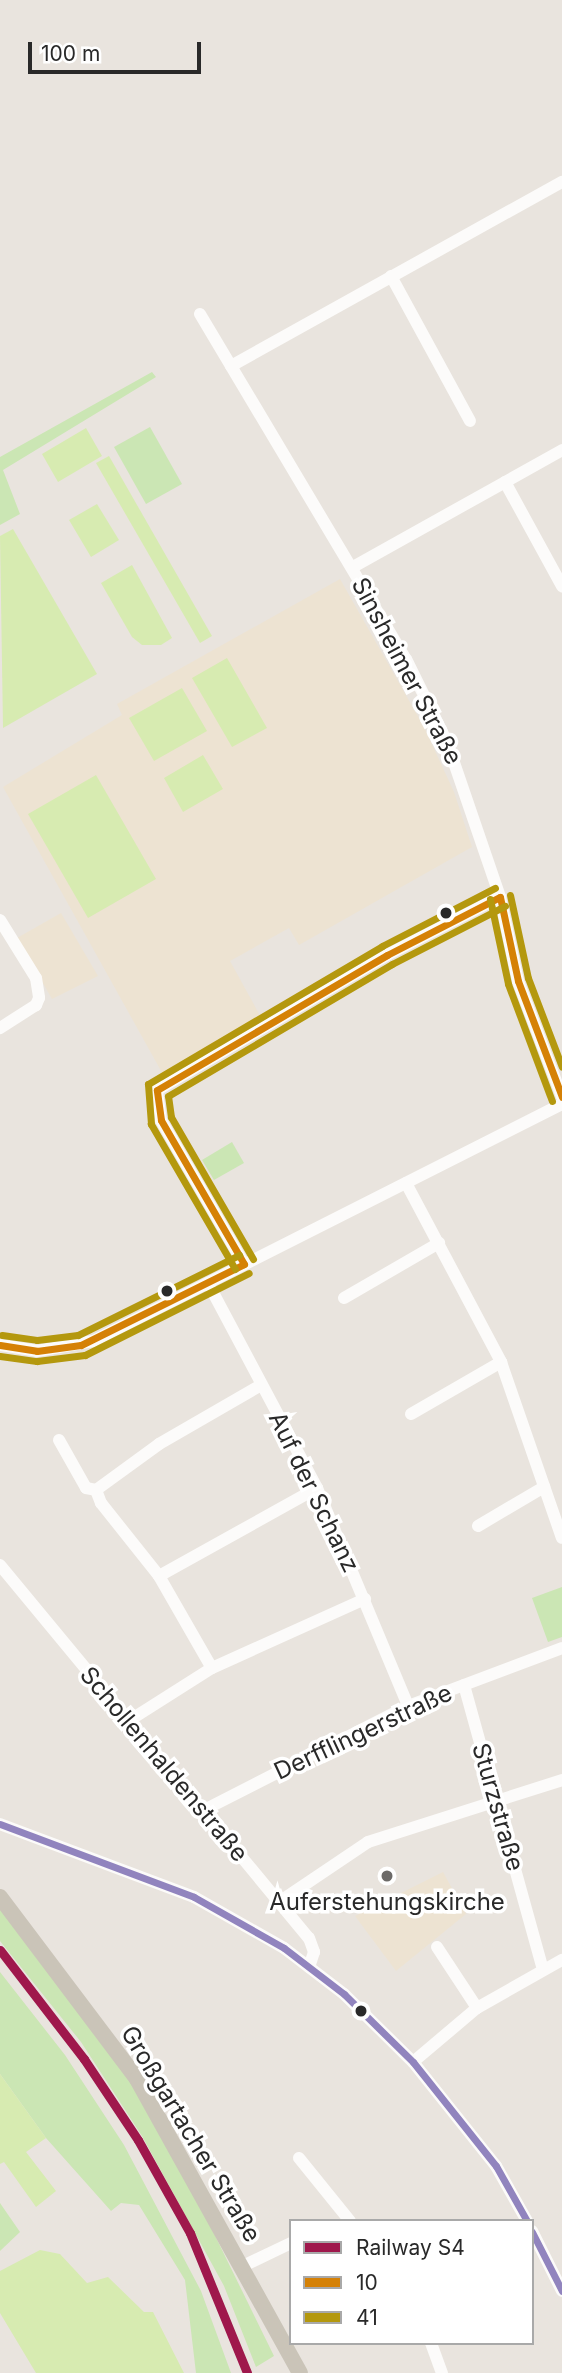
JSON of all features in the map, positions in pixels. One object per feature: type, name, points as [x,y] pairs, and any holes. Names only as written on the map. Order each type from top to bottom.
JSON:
[{"type":"main road","name":"Großgartacher Straße","points":[[0,1897],[121,2053],[243,2266],[300,2373]]},
{"type":"street","points":[[231,366],[562,182]]},
{"type":"street","points":[[391,276],[470,421]]},
{"type":"street","name":"Sinsheimer Straße","points":[[200,314],[353,567],[447,742],[500,897],[518,981],[562,1097]]},
{"type":"street","points":[[353,567],[562,450]]},
{"type":"street","points":[[505,482],[562,586]]},
{"type":"street","points":[[244,1264],[161,1120],[157,1090],[344,981],[500,897]]},
{"type":"street","points":[[0,920],[36,978],[39,998],[36,1005],[0,1028]]},
{"type":"street","points":[[0,1345],[37,1351],[81,1345],[562,1104]]},
{"type":"street","points":[[406,1183],[501,1362],[562,1538]]},
{"type":"street","points":[[344,1298],[439,1243]]},
{"type":"street","name":"Auf der Schanz","points":[[208,1283],[317,1488],[408,1706]]},
{"type":"street","points":[[411,1414],[501,1362]]},
{"type":"street","points":[[59,1440],[86,1488],[96,1490],[159,1444],[261,1385]]},
{"type":"street","points":[[478,1526],[544,1487]]},
{"type":"street","points":[[159,1576],[317,1488]]},
{"type":"street","points":[[96,1490],[101,1503],[159,1576],[212,1668]]},
{"type":"street","name":"Schollenhaldenstraße","points":[[0,1565],[75,1660],[206,1809],[309,1938],[314,1952],[309,1967]]},
{"type":"street","points":[[130,1720],[212,1668],[365,1599]]},
{"type":"street","name":"Derfflingerstraße","points":[[206,1809],[408,1706],[562,1648]]},
{"type":"street","name":"Sturzstraße","points":[[464,1685],[543,1969]]},
{"type":"street","points":[[279,1902],[368,1842],[562,1780]]},
{"type":"street","points":[[0,1824],[194,1896],[255,1930],[309,1967],[344,1994],[414,2062],[496,2166],[526,2219]]},
{"type":"street","points":[[437,1947],[477,2008]]},
{"type":"street","points":[[414,2062],[477,2008],[562,1960]]},
{"type":"street","points":[[299,2158],[348,2219]]},
{"type":"street","points":[[534,2235],[562,2291]]},
{"type":"street","points":[[243,2266],[289,2244]]},
{"type":"street","points":[[432,2345],[442,2373]]},
{"type":"shaded area","points":[[340,579],[424,727],[454,792],[472,847],[299,945],[289,928],[230,961],[263,1021],[165,1078],[3,787],[122,715],[117,704]]},
{"type":"shaded area","points":[[61,913],[98,976],[52,999],[17,938]]},
{"type":"shaded area","points":[[443,1872],[466,1914],[396,1971],[355,1916]]},
{"type":"green space","points":[[152,372],[156,377],[3,470],[20,514],[0,525],[0,457]]},
{"type":"green space","points":[[150,427],[182,484],[146,504],[114,447]]},
{"type":"green space","points":[[86,428],[102,456],[58,482],[42,454]]},
{"type":"green space","points":[[109,456],[212,636],[200,643],[96,463]]},
{"type":"green space","points":[[97,504],[119,540],[91,557],[69,520]]},
{"type":"green space","points":[[13,529],[97,674],[3,728],[0,536]]},
{"type":"green space","points":[[132,565],[172,638],[161,645],[142,645],[132,637],[101,583]]},
{"type":"green space","points":[[227,658],[267,728],[232,747],[192,678]]},
{"type":"green space","points":[[182,688],[207,731],[154,761],[129,718]]},
{"type":"green space","points":[[203,755],[223,789],[183,812],[164,778]]},
{"type":"green space","points":[[96,775],[156,879],[88,918],[28,814]]},
{"type":"green space","points":[[232,1142],[244,1163],[214,1180],[202,1160]]},
{"type":"green space","points":[[562,1587],[562,1637],[548,1642],[532,1598]]},
{"type":"green space","points":[[0,1909],[123,2069],[200,2205],[274,2356],[256,2367],[224,2286],[142,2136],[81,2042],[0,1941]]},
{"type":"green space","points":[[0,1972],[65,2055],[124,2145],[201,2291],[231,2373],[196,2373],[185,2280],[139,2205],[121,2203],[111,2211],[46,2138],[0,2074]]},
{"type":"green space","points":[[0,2074],[46,2138],[26,2152],[56,2191],[36,2207],[4,2162],[0,2164]]},
{"type":"green space","points":[[0,2203],[20,2232],[0,2251]]},
{"type":"green space","points":[[40,2250],[60,2254],[87,2283],[108,2277],[144,2312],[153,2312],[184,2373],[36,2373],[0,2313],[0,2271]]},
{"type":"rail line","name":"S4","points":[[0,1950],[84,2059],[138,2140],[190,2233],[247,2373]]},
{"type":"transit line","points":[[235,1269],[151,1124],[148,1084],[382,946],[495,888]]},
{"type":"transit line","points":[[510,895],[528,978],[562,1067]]},
{"type":"transit line","name":"10","points":[[500,897],[518,981],[562,1097]]},
{"type":"transit line","name":"10","points":[[244,1264],[161,1120],[157,1090],[387,955],[500,897]]},
{"type":"transit line","name":"41","points":[[490,899],[508,984],[552,1101]]},
{"type":"transit line","name":"41","points":[[253,1259],[171,1117],[168,1096],[392,964],[505,906]]},
{"type":"transit line","points":[[2,1335],[37,1340],[78,1335],[239,1255]]},
{"type":"transit line","name":"10","points":[[0,1345],[37,1351],[81,1345],[244,1264]]},
{"type":"transit line","name":"41","points":[[0,1356],[37,1361],[85,1355],[249,1273]]},
{"type":"transit line","points":[[0,1824],[194,1897],[284,1948],[344,1994],[413,2062],[496,2166],[526,2219]]},
{"type":"transit line","points":[[534,2236],[562,2291]]},
{"type":"place","name":"Auferstehungskirche","points":[[387,1876]]}]
